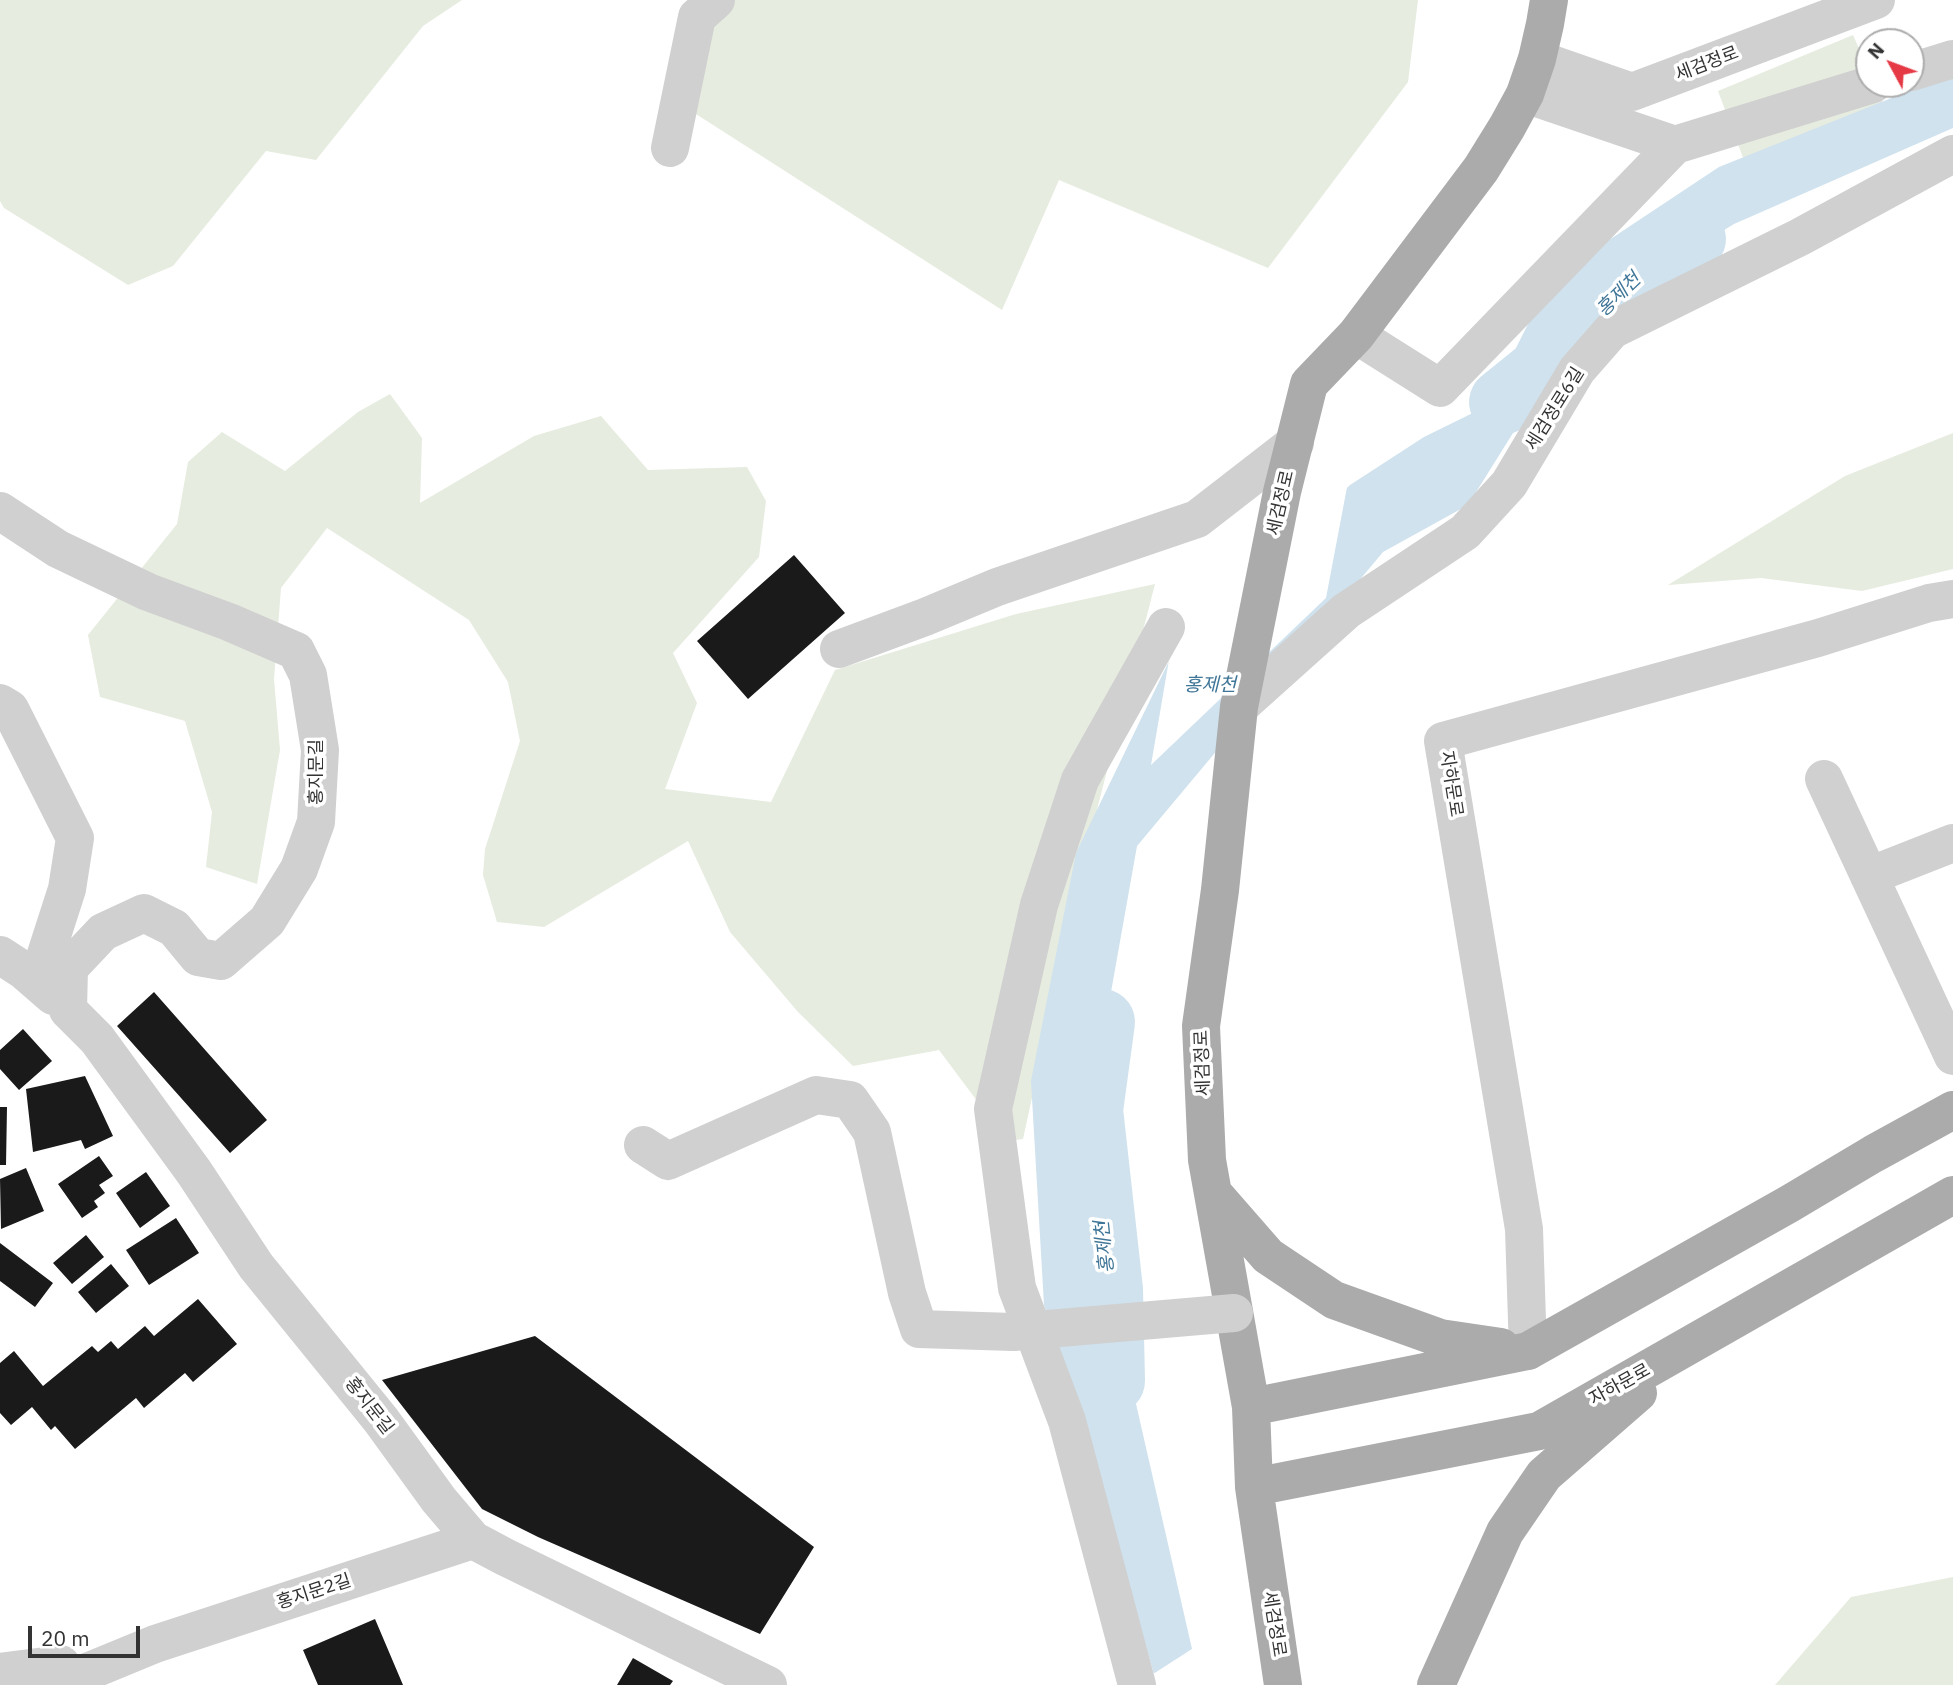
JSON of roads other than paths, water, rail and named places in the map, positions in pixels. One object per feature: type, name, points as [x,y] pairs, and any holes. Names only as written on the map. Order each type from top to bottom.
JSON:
[{"type":"main road","name":"세검정로","points":[[1283,1685],[1254,1487],[1251,1407],[1207,1160],[1201,1026],[1220,890],[1242,691],[1282,492],[1309,384],[1356,335],[1481,169],[1525,94],[1549,0]]},
{"type":"main road","points":[[1251,1407],[1528,1351],[1953,1110]]},
{"type":"main road","points":[[1213,1193],[1268,1256],[1334,1300],[1440,1338],[1528,1351]]},
{"type":"main road","name":"자하문로","points":[[1254,1487],[1539,1431],[1953,1195]]},
{"type":"main road","points":[[1436,1685],[1505,1532],[1544,1475],[1699,1340]]},
{"type":"street","points":[[670,148],[697,18],[716,0]]},
{"type":"street","name":"세검정로","points":[[1536,59],[1632,92],[1876,0]]},
{"type":"street","points":[[1356,335],[1440,388],[1675,145],[1855,90]]},
{"type":"street","points":[[1525,94],[1675,145]]},
{"type":"street","name":"세검정로6길","points":[[1242,691],[1346,611],[1465,532],[1509,484],[1577,370],[1612,330],[1800,237],[1953,154]]},
{"type":"street","name":"세검정로","points":[[839,649],[997,587],[1197,519],[1295,443]]},
{"type":"street","name":"홍지문길","points":[[0,511],[58,549],[148,592],[229,622],[296,651],[308,674],[320,750],[316,822],[299,869],[267,921],[220,961],[198,957],[174,928],[144,913],[103,932],[69,968],[68,1010]]},
{"type":"street","name":"자하문로","points":[[1528,1351],[1524,1229],[1443,741],[1818,638],[1929,603],[1953,599]]},
{"type":"street","points":[[1137,1685],[1067,1421],[1017,1289],[993,1109],[1039,905],[1080,780],[1166,627]]},
{"type":"street","points":[[0,703],[10,709],[75,838],[67,889],[37,982]]},
{"type":"street","points":[[1824,779],[1953,1056]]},
{"type":"street","points":[[1869,876],[1953,843]]},
{"type":"street","name":"홍지문길","points":[[0,955],[23,970],[97,1038],[194,1172],[256,1266],[381,1420],[439,1500],[473,1540],[768,1685]]},
{"type":"street","points":[[643,1145],[668,1161],[816,1095],[850,1100],[872,1132],[906,1293],[919,1329],[1013,1332],[1234,1313]]},
{"type":"street","name":"홍지문2길","points":[[54,1684],[155,1644],[473,1540]]},
{"type":"street","name":"홍지문2길","points":[[0,1672],[51,1666],[155,1644]]},
{"type":"water","name":"홍제천","points":[[1953,57],[1953,128],[1734,224],[1588,313],[1468,505],[1383,552],[1137,846],[1090,1110],[1110,1290],[1192,1649],[1197,1685],[1157,1685],[1044,1305],[1031,1081],[1076,853],[1171,657],[1350,485],[1424,437],[1487,406],[1541,298],[1606,242],[1719,167],[1892,98],[1925,98],[1925,80]]},
{"type":"waterway","name":"홍제천","points":[[1502,402],[1538,373],[1660,254],[1693,239]]},
{"type":"waterway","name":"홍제천","points":[[1102,1022],[1090,1110],[1110,1290],[1112,1381]]}]
